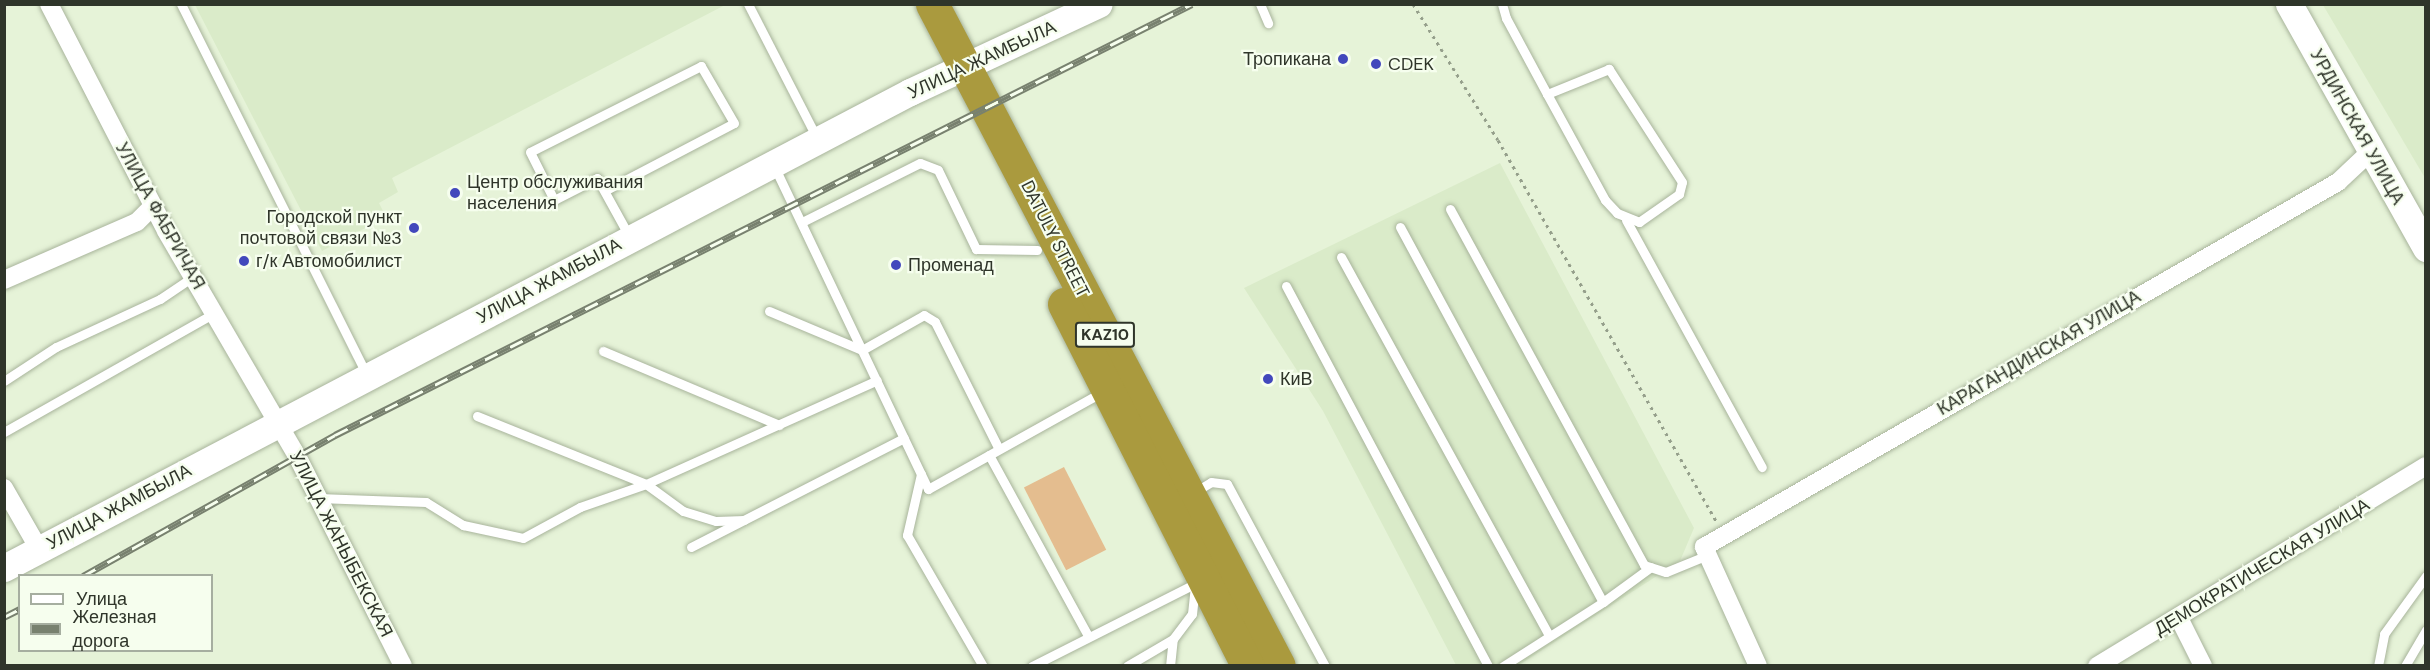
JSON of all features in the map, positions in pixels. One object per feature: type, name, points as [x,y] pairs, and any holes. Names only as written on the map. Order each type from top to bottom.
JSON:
[{"type":"highway","name":"DATULY STREET","points":[[907,4],[957,73],[1189,495],[1279,666]]},
{"type":"highway","name":"DATULY STREET","points":[[932,4],[957,73],[1037,250],[1200,581],[1248,666]]},
{"type":"street","name":"УЛИЦА ФАБРИЧАЯ","points":[[49,4],[153,206],[277,424]]},
{"type":"street","name":"УЛИЦА ЖАМБЫЛА","points":[[4,567],[819,140],[1099,4]]},
{"type":"street","name":"УРДИНСКАЯ УЛИЦА","points":[[2289,4],[2370,152],[2426,248]]},
{"type":"street","name":"КАРАГАНДИНСКАЯ УЛИЦА","points":[[1704,552],[1723,534],[2338,182],[2370,152]]},
{"type":"street","points":[[4,280],[137,222],[153,206]]},
{"type":"street","name":"УЛИЦА ЖАНЫБЕКСКАЯ","points":[[277,424],[403,666]]},
{"type":"street","name":"ДЕМОКРАТИЧЕСКАЯ УЛИЦА","points":[[2097,666],[2426,466]]},
{"type":"street","points":[[4,488],[39,549]]},
{"type":"street","points":[[1704,552],[1758,666]]},
{"type":"street","points":[[2179,618],[2203,666]]},
{"type":"lane","points":[[181,4],[368,377]]},
{"type":"lane","points":[[748,4],[819,140]]},
{"type":"lane","points":[[1260,4],[1268,23]]},
{"type":"lane","points":[[1502,4],[1547,94],[1605,200],[1626,220],[1762,467]]},
{"type":"lane","points":[[606,190],[734,123],[701,66],[530,152],[554,200],[597,178],[606,190],[630,239]]},
{"type":"lane","points":[[1547,94],[1604,68],[1647,125],[1681,187],[1679,194],[1639,222],[1626,220]]},
{"type":"lane","points":[[802,222],[920,163],[938,170],[976,249],[1037,250]]},
{"type":"lane","points":[[773,164],[928,489],[1106,389]]},
{"type":"lane","points":[[1450,209],[1644,565],[1666,573],[1704,552]]},
{"type":"lane","points":[[1400,228],[1603,602]]},
{"type":"lane","points":[[1341,257],[1550,636]]},
{"type":"lane","points":[[4,381],[56,347],[159,299],[193,277]]},
{"type":"lane","points":[[1286,286],[1488,666]]},
{"type":"lane","points":[[769,311],[862,350]]},
{"type":"lane","points":[[4,432],[213,313]]},
{"type":"lane","points":[[862,350],[924,315],[935,322],[999,449]]},
{"type":"lane","points":[[603,351],[779,425]]},
{"type":"lane","points":[[316,498],[426,502],[463,525],[523,538],[580,507],[646,484],[877,380]]},
{"type":"lane","points":[[477,416],[646,484],[682,511],[716,521],[744,520]]},
{"type":"lane","points":[[691,547],[904,438]]},
{"type":"lane","points":[[989,455],[1088,636]]},
{"type":"lane","points":[[921,474],[907,535],[983,666]]},
{"type":"lane","points":[[1189,495],[1211,482],[1227,484],[1325,666]]},
{"type":"lane","points":[[1503,666],[1603,602],[1651,567]]},
{"type":"lane","points":[[2378,666],[2384,634],[2426,576]]},
{"type":"lane","points":[[1032,666],[1200,581]]},
{"type":"lane","points":[[1127,666],[1173,639],[1192,614],[1200,581]]},
{"type":"lane","points":[[2405,666],[2426,630]]},
{"type":"lane","points":[[1170,666],[1173,639]]},
{"type":"path","points":[[1413,4],[1498,140],[1723,534]]},
{"type":"shaded area","points":[[195,5],[725,5],[392,178],[398,192],[379,203],[386,217],[322,251]]},
{"type":"shaded area","points":[[2323,5],[2425,5],[2425,178]]},
{"type":"shaded area","points":[[1500,163],[1694,528],[1680,561],[1519,665],[1456,665],[1323,411],[1244,288]]},
{"type":"shaded area","points":[[1064,467],[1106,550],[1066,570],[1024,487]]},
{"type":"railway","points":[[87,574],[335,435],[1192,4]]},
{"type":"railway","points":[[4,617],[18,610]]},
{"type":"place","name":"Тропикана","points":[[1343,59]]},
{"type":"place","name":"CDEK","points":[[1376,64]]},
{"type":"place","name":"Центр обслуживания наcеления","points":[[455,193]]},
{"type":"place","name":"Городской пункт почтовой связи №3","points":[[414,228]]},
{"type":"place","name":"г/к Автомобилист","points":[[244,261]]},
{"type":"place","name":"Променад","points":[[896,265]]},
{"type":"place","name":"КиВ","points":[[1268,379]]}]
